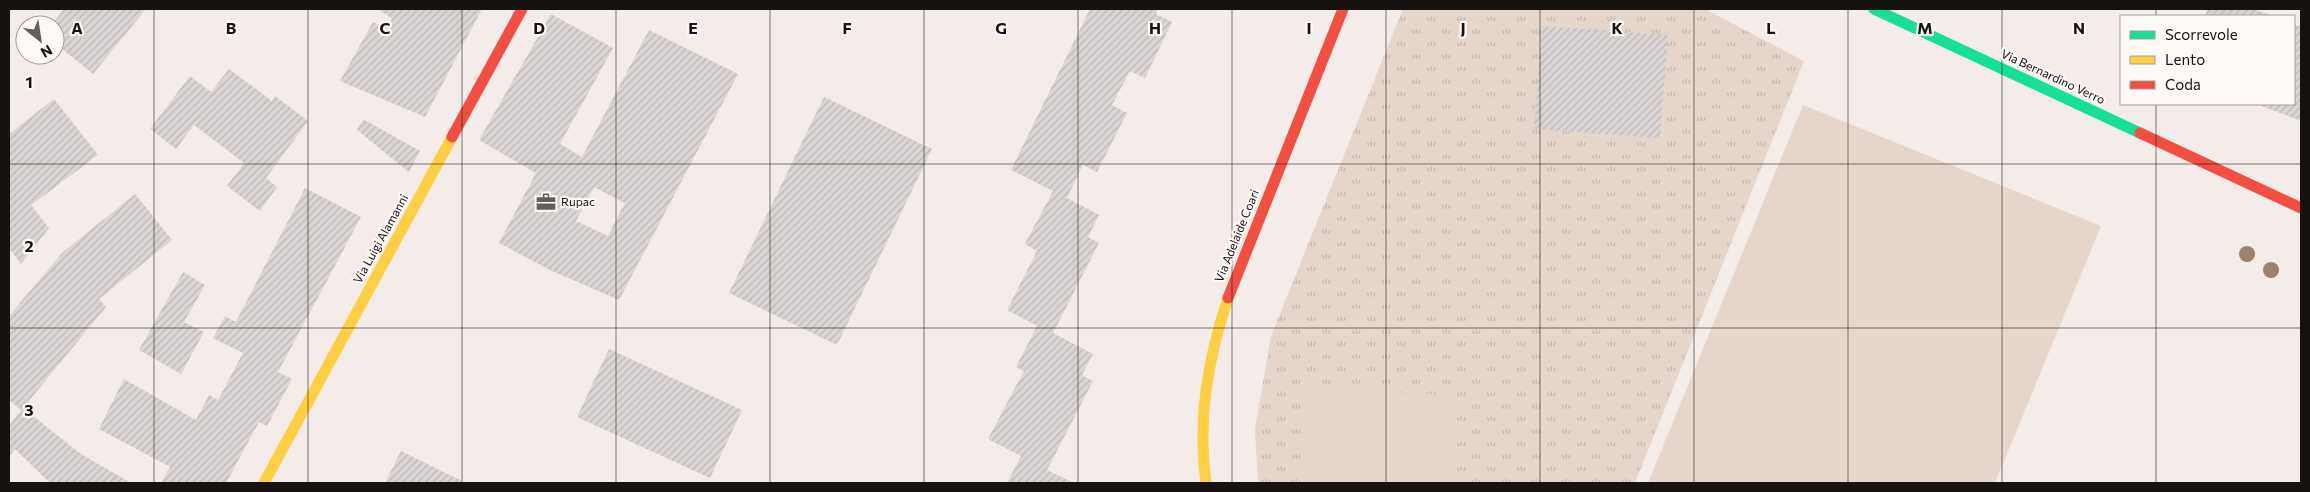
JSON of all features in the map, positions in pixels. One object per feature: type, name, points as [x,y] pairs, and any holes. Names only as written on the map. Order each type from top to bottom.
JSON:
[{"type":"street","name":"Via Luigi Alamanni","points":[[264,483],[522,9]]},
{"type":"street","name":"Via Adelaide Coari","points":[[1206,483],[1203,438],[1204,397],[1211,354],[1220,322],[1233,282],[1343,9]]},
{"type":"street","name":"Via Bernardino Verro","points":[[1874,9],[2301,208]]},
{"type":"green space","points":[[1403,9],[1705,9],[1804,61],[1635,483],[1258,483],[1255,429],[1271,336]]},
{"type":"green space","points":[[1803,105],[2101,226],[1995,483],[1648,483]]},
{"type":"green space","points":[[1304,388],[1456,395],[1452,483],[1299,481]]},
{"type":"building","points":[[64,9],[146,9],[93,74],[65,51],[65,15],[59,15]]},
{"type":"building","points":[[378,9],[482,9],[425,117],[340,81],[373,22],[386,30],[392,19]]},
{"type":"building","points":[[1090,9],[1158,9],[1156,14],[1172,22],[1145,78],[1130,71],[1112,105],[1127,113],[1097,172],[1083,165],[1067,198],[1099,215],[1088,237],[1099,243],[1053,333],[1093,354],[1082,375],[1093,381],[1047,470],[1074,483],[1007,483],[1021,456],[988,439],[1024,371],[1016,367],[1037,326],[1007,310],[1037,251],[1025,244],[1053,191],[1011,170]]},
{"type":"building","points":[[2208,9],[2253,9],[2270,15],[2205,15]]},
{"type":"building","points":[[551,14],[613,48],[560,144],[582,157],[649,30],[738,74],[619,300],[550,270],[499,243],[536,173],[479,140]],"holes":[[[594,187],[625,203],[608,236],[576,221]]]},
{"type":"building","points":[[2295,24],[2301,27],[2301,121],[2259,105],[2295,105]]},
{"type":"building","points":[[1542,26],[1668,35],[1660,138],[1534,129]]},
{"type":"building","points":[[229,69],[272,101],[275,96],[308,121],[266,178],[277,187],[260,211],[227,186],[244,163],[194,125],[176,149],[150,129],[190,76],[211,92]]},
{"type":"building","points":[[824,97],[932,149],[837,345],[729,293]]},
{"type":"building","points":[[54,99],[98,155],[31,205],[49,228],[21,264],[9,248],[9,134]]},
{"type":"building","points":[[363,119],[420,151],[409,172],[357,130]]},
{"type":"building","points":[[305,188],[361,217],[278,372],[292,379],[267,426],[259,422],[226,483],[161,483],[170,467],[99,429],[124,379],[196,420],[209,395],[218,400],[243,353],[213,338],[225,316],[236,322]]},
{"type":"building","points":[[135,194],[172,240],[99,299],[106,307],[23,408],[81,454],[131,483],[50,483],[15,449],[9,457],[9,426],[21,410],[9,400],[9,316],[62,253]]},
{"type":"building","points":[[183,272],[205,285],[184,322],[204,332],[181,374],[139,350]]},
{"type":"building","points":[[609,349],[742,410],[710,478],[577,417]]},
{"type":"building","points":[[401,451],[466,483],[385,483]]},
{"type":"traffic: fast","points":[[1874,9],[2140,133]]},
{"type":"traffic: slow","points":[[264,483],[452,137]]},
{"type":"traffic: slow","points":[[1206,483],[1203,436],[1206,389],[1215,344],[1228,298]]},
{"type":"traffic: jam","points":[[452,137],[522,9]]},
{"type":"traffic: jam","points":[[1228,298],[1343,9]]},
{"type":"traffic: jam","points":[[2140,133],[2301,208]]},
{"type":"place","name":"Rupac","points":[[546,202]]}]
